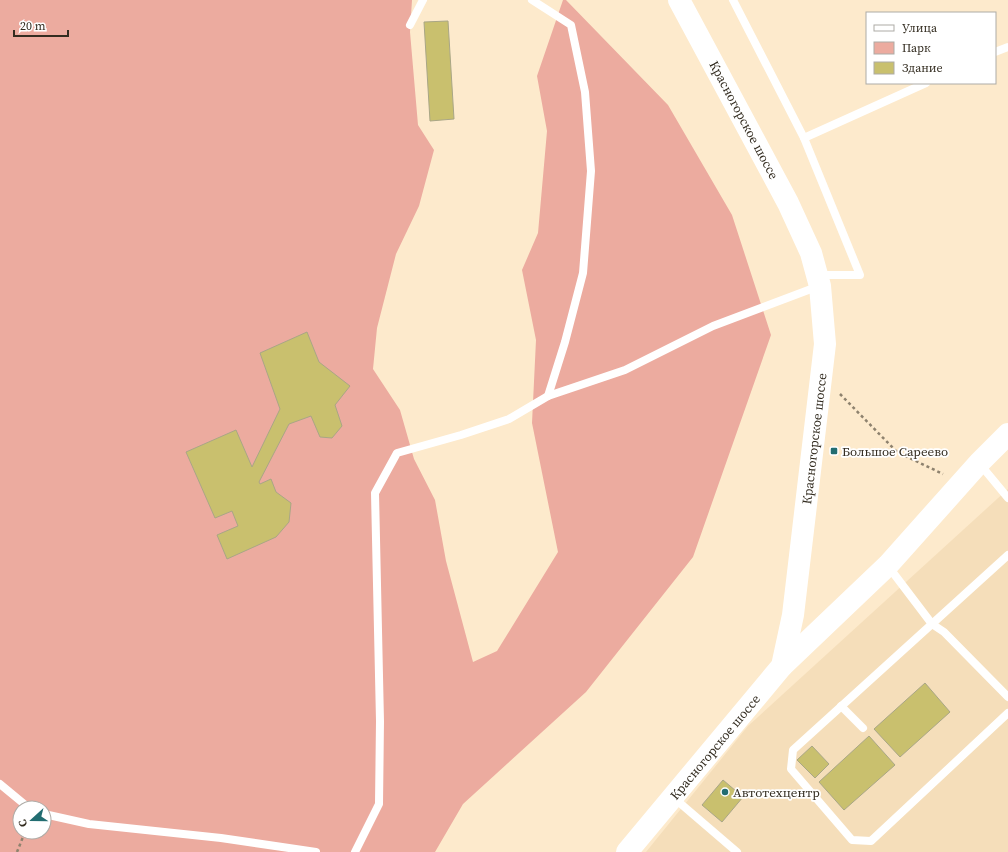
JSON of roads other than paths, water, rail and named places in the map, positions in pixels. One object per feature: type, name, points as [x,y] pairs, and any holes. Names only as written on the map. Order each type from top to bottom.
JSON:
[{"type":"main road","name":"Красногорское шоссе","points":[[627,852],[672,796],[782,666],[793,615],[825,344],[819,280],[811,253],[788,203],[679,0]]},
{"type":"main road","points":[[782,666],[888,566],[979,463],[1008,434]]},
{"type":"lane","points":[[410,25],[423,0]]},
{"type":"lane","points":[[532,0],[571,25],[585,92],[590,171],[583,273],[565,342],[548,396]]},
{"type":"lane","points":[[355,852],[379,804],[380,721],[375,493],[397,453],[461,435],[509,419],[548,396],[625,370],[713,326],[819,280],[860,275],[804,138],[733,0]]},
{"type":"lane","points":[[996,52],[1008,47]]},
{"type":"lane","points":[[804,138],[924,84]]},
{"type":"lane","points":[[979,463],[993,482],[1008,498]]},
{"type":"lane","points":[[1008,555],[793,750],[791,770],[852,840],[871,841],[1008,713]]},
{"type":"lane","points":[[888,566],[932,624],[944,632],[1008,697]]},
{"type":"lane","points":[[841,706],[863,728]]},
{"type":"lane","points":[[0,784],[19,800]]},
{"type":"lane","points":[[672,796],[737,852]]},
{"type":"lane","points":[[52,816],[89,824],[221,838],[316,852]]},
{"type":"place","name":"Большое Сареево","points":[[834,451]]},
{"type":"place","name":"Автотехцентр","points":[[725,792]]}]
